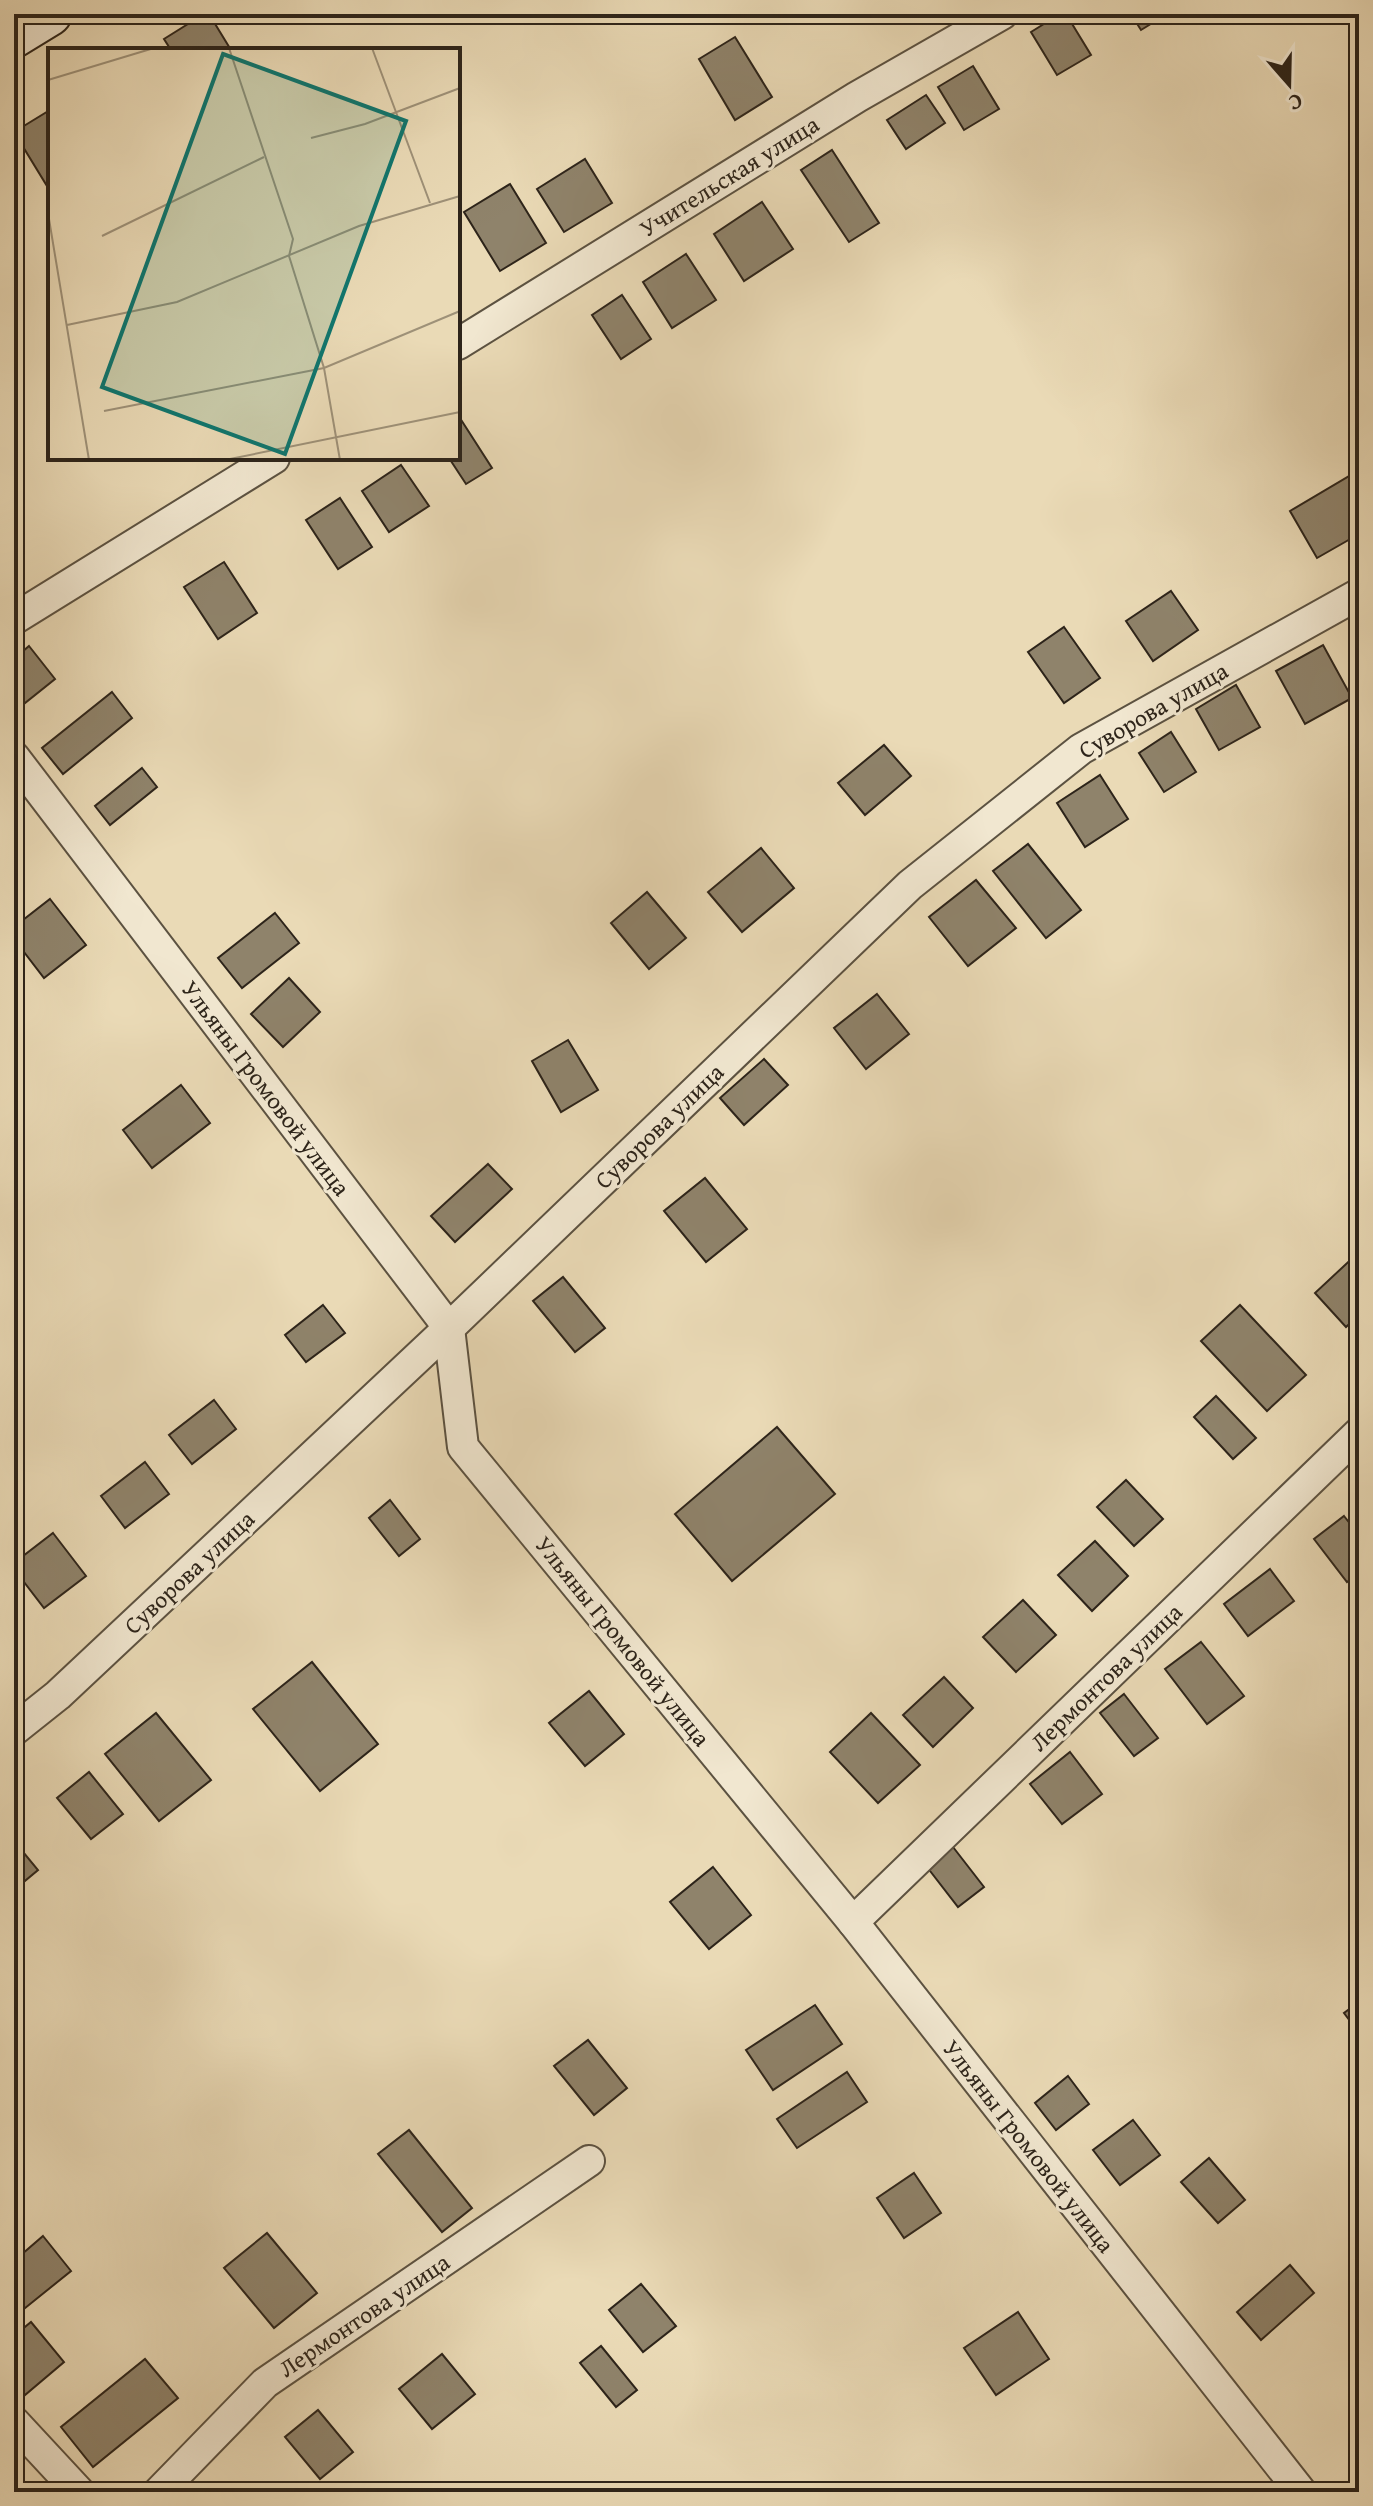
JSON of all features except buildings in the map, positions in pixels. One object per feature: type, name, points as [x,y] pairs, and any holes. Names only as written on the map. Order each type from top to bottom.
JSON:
[{"type":"street","points":[[14,36],[50,14]]},
{"type":"street","name":"Учительская улица","points":[[460,343],[857,97],[1002,14]]},
{"type":"street","points":[[14,619],[271,460]]},
{"type":"street","name":"Суворова улица","points":[[14,1730],[58,1695],[449,1328],[910,885],[1081,749],[1359,594]]},
{"type":"street","name":"Ульяны Громовой улица","points":[[14,757],[449,1328],[463,1447],[853,1922],[1301,2492]]},
{"type":"street","name":"Лермонтова улица","points":[[853,1922],[1359,1433]]},
{"type":"street","name":"Лермонтова улица","points":[[159,2492],[265,2383],[589,2161]]},
{"type":"street","points":[[14,2422],[79,2492]]}]
